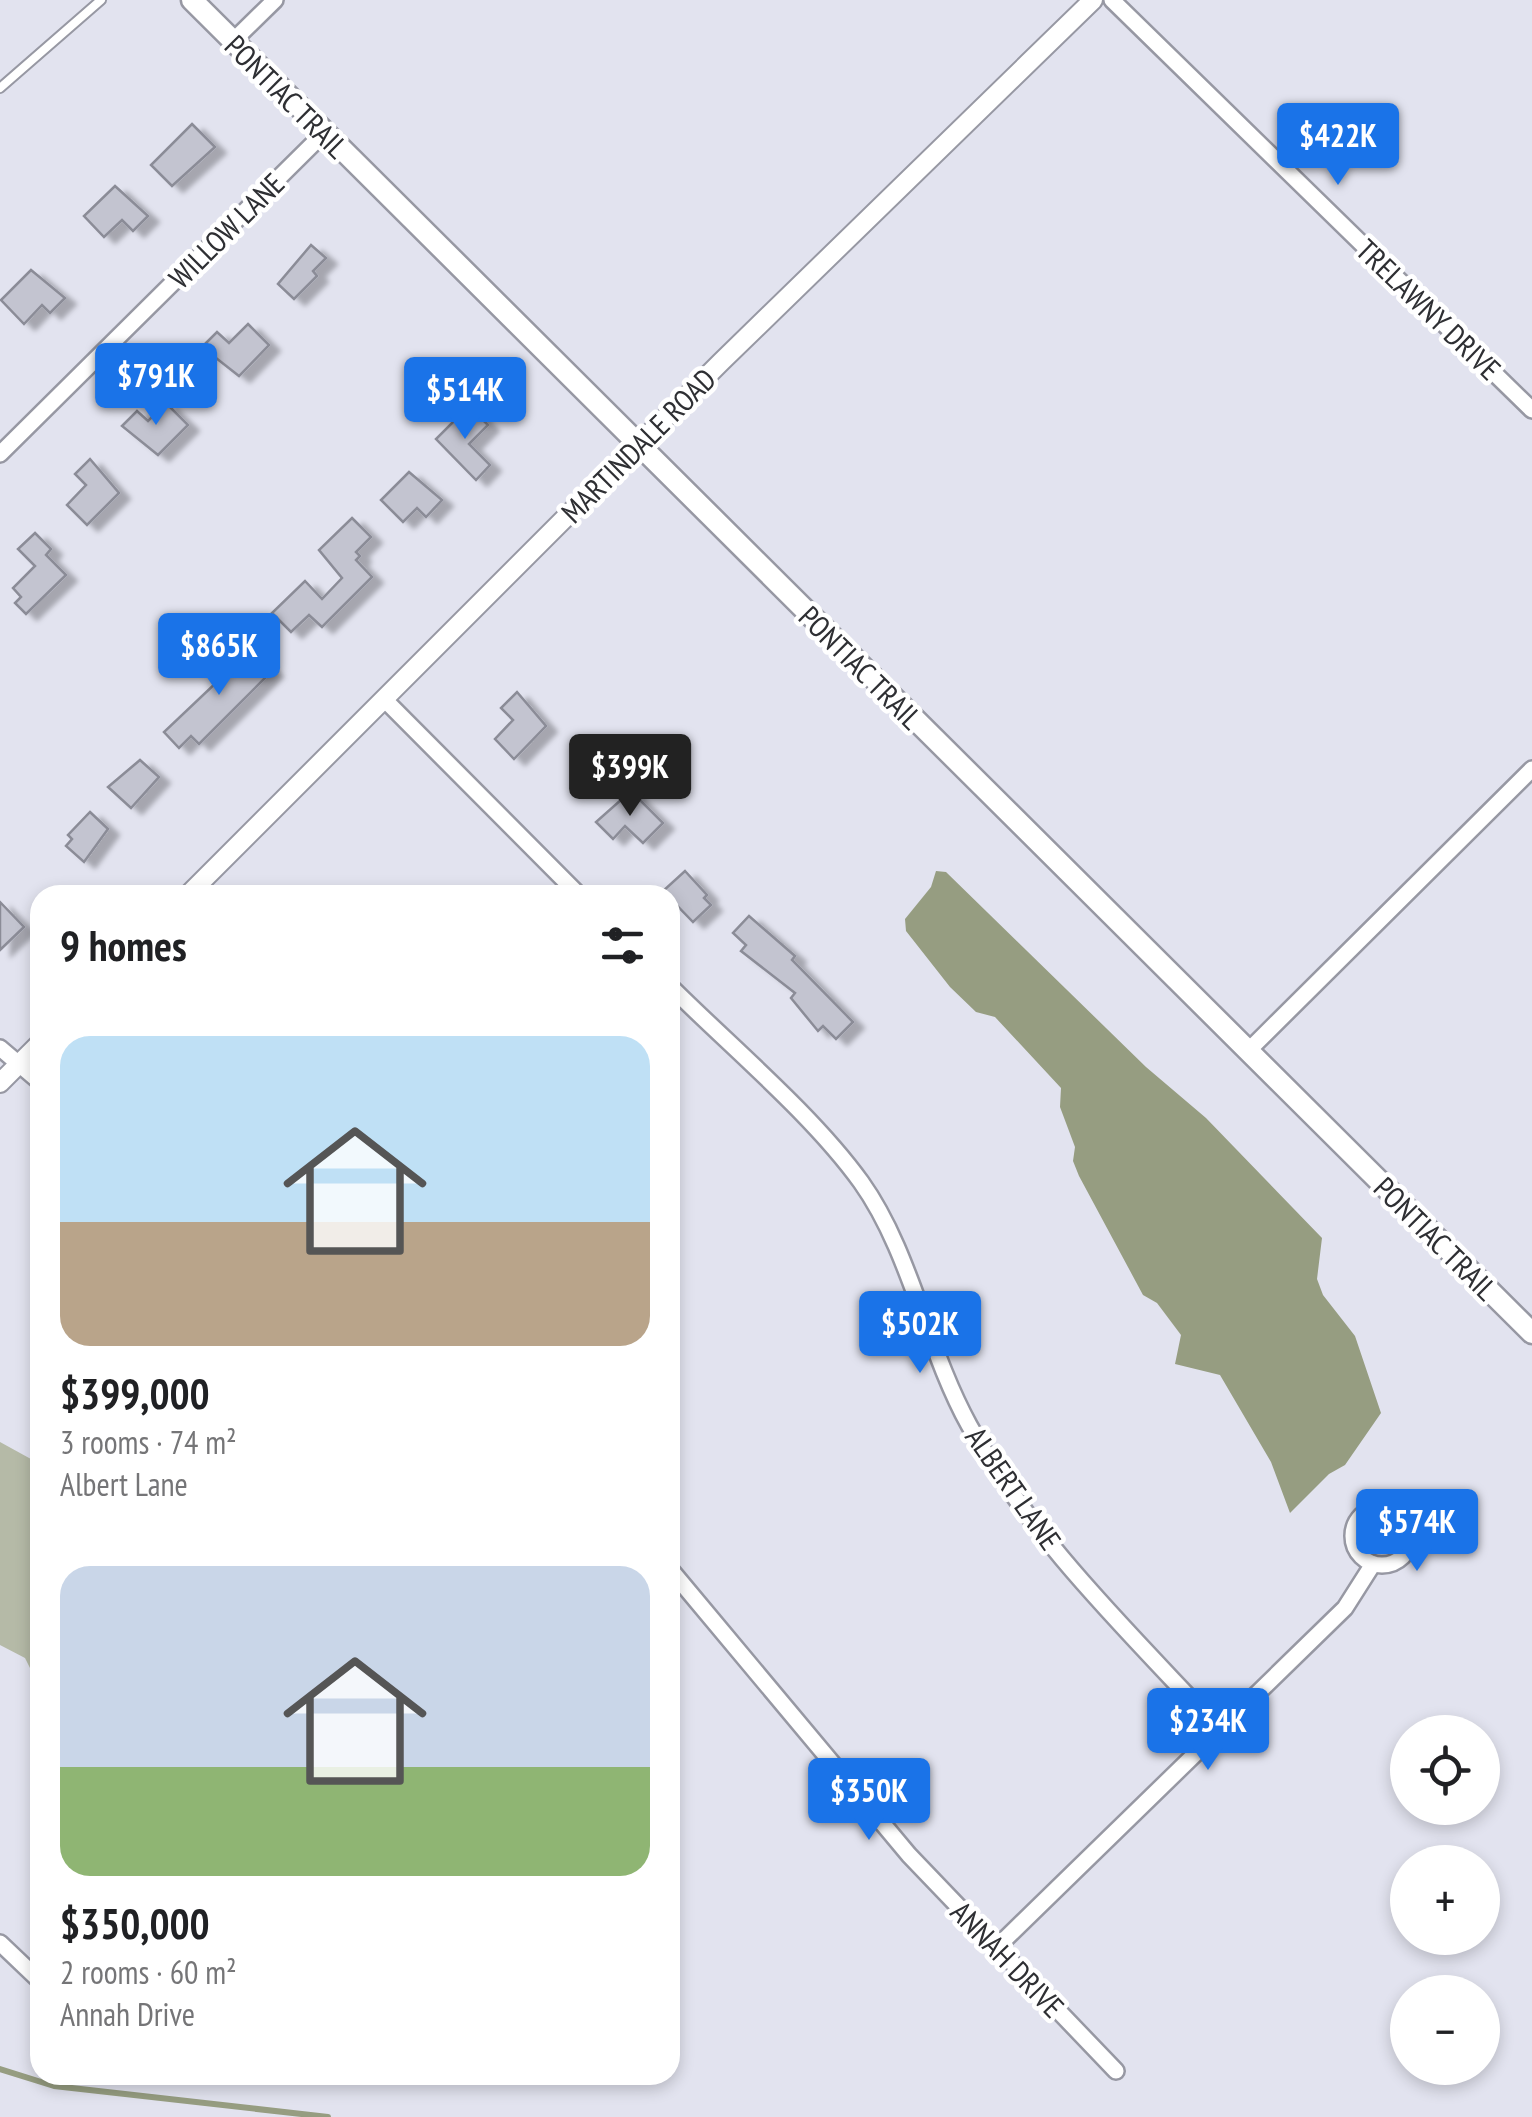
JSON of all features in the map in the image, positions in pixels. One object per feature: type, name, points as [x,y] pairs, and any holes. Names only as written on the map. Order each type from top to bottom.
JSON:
[{"type":"main road","name":"PONTIAC TRAIL","points":[[192,0],[1532,1333]]},
{"type":"street","points":[[232,42],[275,0]]},
{"type":"street","name":"MARTINDALE ROAD","points":[[198,885],[637,446],[1093,0]]},
{"type":"street","name":"TRELAWNY DRIVE","points":[[1112,0],[1532,410]]},
{"type":"street","name":"WILLOW LANE","points":[[0,454],[324,133]]},
{"type":"street","points":[[384,700],[569,885]]},
{"type":"street","points":[[1248,1051],[1532,769]]},
{"type":"street","name":"ALBERT LANE","points":[[680,996],[863,1185],[894,1239],[942,1371],[988,1457],[1056,1549],[1220,1730]]},
{"type":"street","points":[[0,1048],[30,1073]]},
{"type":"street","points":[[0,1083],[30,1053]]},
{"type":"street","points":[[996,1948],[1345,1608],[1373,1564]]},
{"type":"street","name":"ANNAH DRIVE","points":[[680,1581],[857,1796],[996,1948],[1116,2071]]},
{"type":"street","points":[[0,1944],[30,1971]]},
{"type":"lane","points":[[0,88],[101,0]]},
{"type":"shaded area","points":[[936,871],[946,872],[1146,1067],[1206,1118],[1322,1238],[1317,1279],[1323,1295],[1355,1336],[1381,1413],[1345,1465],[1329,1474],[1290,1513],[1271,1462],[1220,1375],[1175,1364],[1181,1335],[1157,1303],[1143,1295],[1079,1176],[1073,1161],[1075,1147],[1060,1107],[1061,1088],[995,1017],[976,1012],[950,987],[906,931],[905,919],[931,887]]},
{"type":"shaded area","points":[[0,1442],[30,1458],[30,1668],[25,1658],[0,1645]]},
{"type":"building","points":[[192,124],[215,147],[172,186],[151,165]]},
{"type":"building","points":[[115,186],[148,216],[133,231],[122,220],[104,237],[84,216]]},
{"type":"building","points":[[311,245],[326,258],[313,271],[317,276],[294,299],[278,284]]},
{"type":"building","points":[[31,270],[65,298],[50,313],[42,305],[24,324],[1,300]]},
{"type":"building","points":[[248,324],[269,345],[239,376],[202,347],[217,332],[229,343]]},
{"type":"building","points":[[166,403],[188,425],[158,455],[122,426],[137,411],[148,421]]},
{"type":"building","points":[[469,406],[488,425],[469,444],[490,465],[476,480],[436,439]]},
{"type":"building","points":[[90,459],[119,493],[87,525],[67,505],[86,485],[75,474]]},
{"type":"building","points":[[409,472],[442,500],[426,517],[417,508],[403,522],[381,500]]},
{"type":"building","points":[[352,518],[371,537],[356,552],[360,556],[356,560],[372,577],[322,627],[309,615],[291,632],[272,613],[305,581],[322,599],[342,578],[319,550]]},
{"type":"building","points":[[35,533],[51,549],[46,555],[66,575],[26,614],[15,603],[21,597],[13,588],[35,566],[18,549]]},
{"type":"building","points":[[228,653],[238,662],[253,653],[272,671],[199,744],[191,736],[179,748],[164,732],[219,680],[210,672]]},
{"type":"building","points":[[517,692],[546,726],[514,759],[495,739],[513,720],[501,708]]},
{"type":"building","points":[[140,760],[159,777],[131,808],[108,787]]},
{"type":"building","points":[[631,791],[663,823],[643,843],[625,826],[613,839],[596,822]]},
{"type":"building","points":[[90,812],[108,829],[84,862],[66,846],[72,839],[68,835]]},
{"type":"building","points":[[685,871],[711,905],[693,922],[680,909],[680,885],[670,885]]},
{"type":"building","points":[[0,902],[24,927],[0,950]]},
{"type":"building","points":[[749,916],[795,956],[792,960],[853,1022],[836,1039],[823,1026],[818,1031],[791,998],[795,993],[741,951],[746,945],[733,933]]},
{"type":"waterway","points":[[0,2069],[30,2078]]},
{"type":"waterway","points":[[51,2085],[328,2117]]}]
